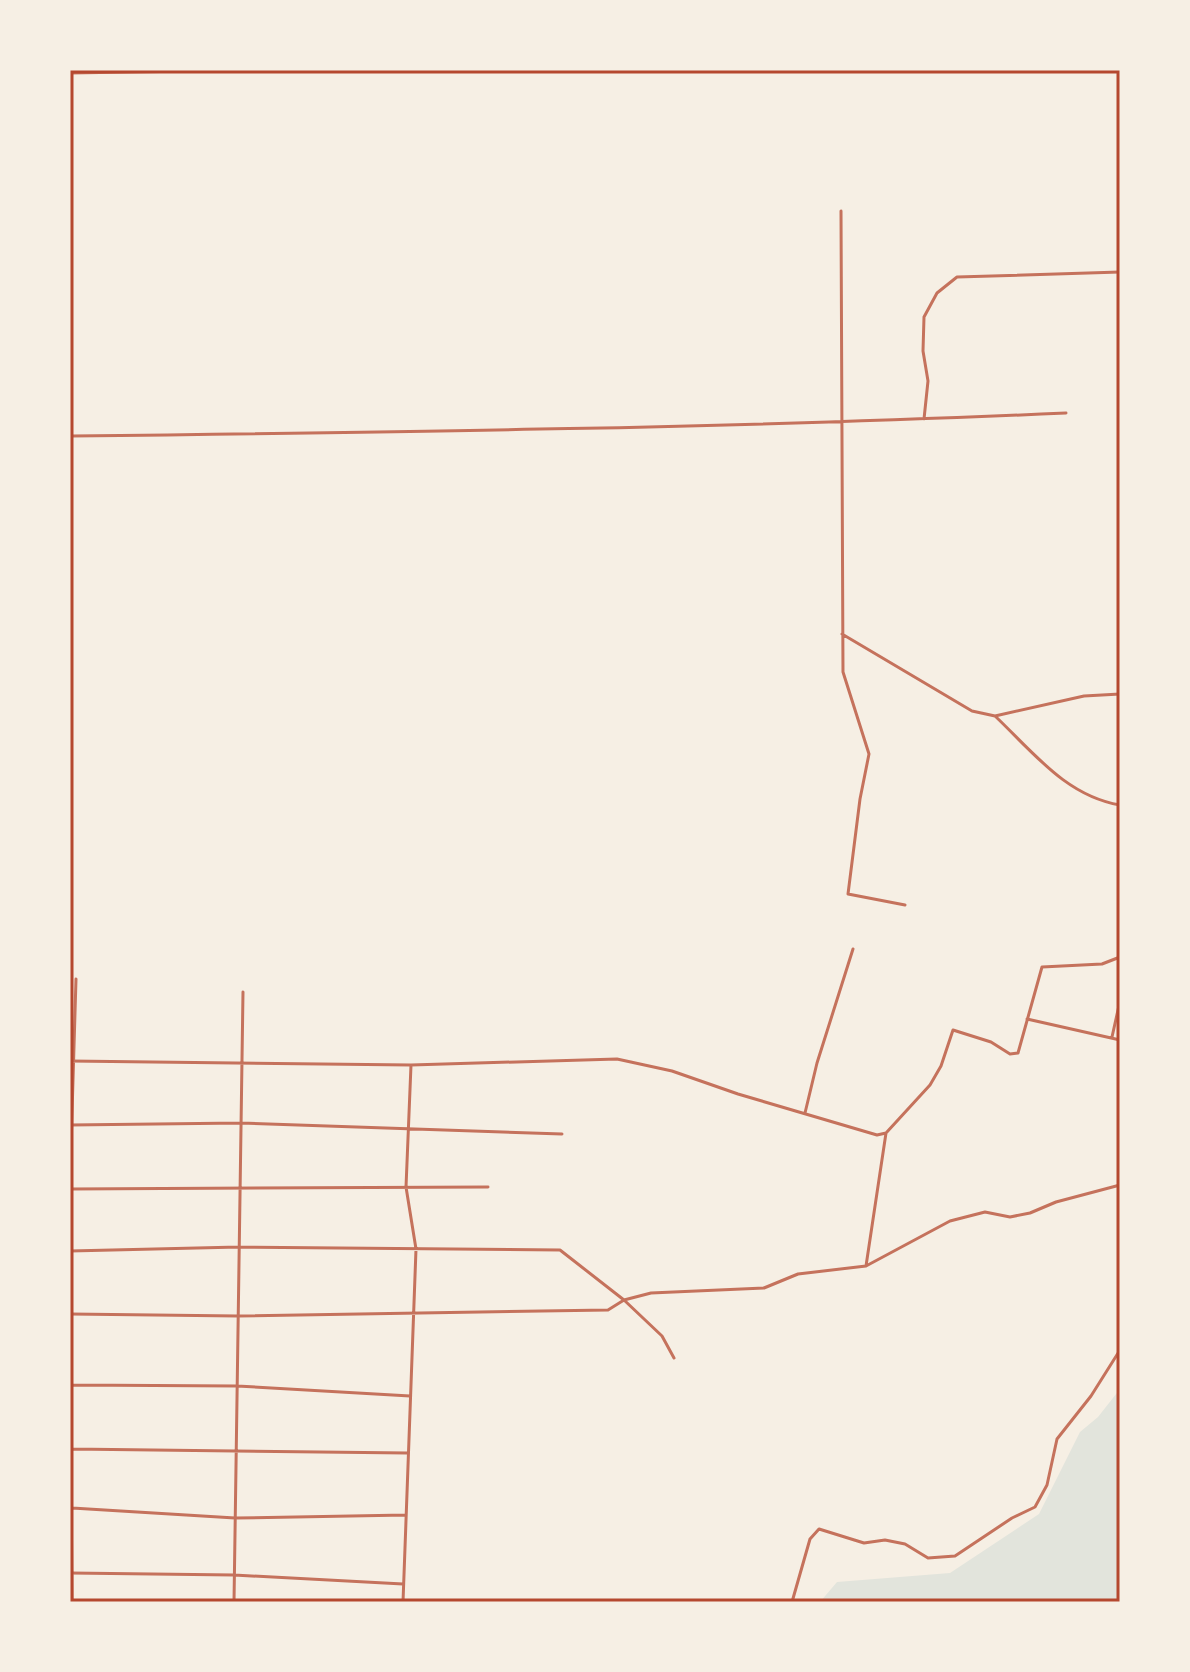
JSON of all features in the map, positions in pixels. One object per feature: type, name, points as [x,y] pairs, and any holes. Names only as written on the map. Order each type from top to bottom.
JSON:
[{"type":"street","points":[[70,73],[250,70]]},
{"type":"street","points":[[841,211],[843,672],[869,754],[848,894],[905,905]]},
{"type":"street","points":[[924,419],[928,381],[923,351],[924,317],[937,293],[957,277],[1120,272]]},
{"type":"street","points":[[70,436],[426,432],[1066,413]]},
{"type":"street","points":[[842,634],[972,711],[995,716],[1084,696],[1120,694]]},
{"type":"street","points":[[995,716],[1060,780],[1099,801],[1120,805]]},
{"type":"street","points":[[805,1113],[817,1063],[853,949]]},
{"type":"street","points":[[866,1266],[886,1133],[930,1085],[941,1066],[953,1030],[991,1042],[1010,1054],[1018,1053],[1042,967],[1102,964],[1120,957]]},
{"type":"street","points":[[70,1181],[73,996],[76,979]]},
{"type":"street","points":[[234,1602],[243,992]]},
{"type":"street","points":[[1112,1038],[1120,1001]]},
{"type":"street","points":[[1027,1019],[1120,1040]]},
{"type":"street","points":[[72,1061],[411,1065],[617,1059],[672,1071],[877,1135],[886,1133]]},
{"type":"street","points":[[403,1602],[416,1249],[406,1187],[411,1065]]},
{"type":"street","points":[[71,1125],[241,1123],[562,1134]]},
{"type":"street","points":[[70,1314],[238,1316],[608,1310],[624,1300],[651,1293],[764,1288],[798,1274],[866,1266],[950,1221],[985,1212],[1010,1217],[1030,1213],[1056,1202],[1120,1185]]},
{"type":"street","points":[[70,1189],[488,1187]]},
{"type":"street","points":[[70,1251],[239,1247],[560,1250],[624,1300],[662,1336],[674,1358]]},
{"type":"street","points":[[70,1350],[72,1602]]},
{"type":"street","points":[[792,1602],[810,1539],[819,1529],[864,1543],[885,1540],[905,1544],[928,1558],[955,1556],[1012,1518],[1035,1507],[1047,1485],[1057,1439],[1091,1396],[1120,1350]]},
{"type":"street","points":[[71,1385],[237,1386],[410,1396]]},
{"type":"street","points":[[71,1449],[408,1453]]},
{"type":"street","points":[[72,1508],[235,1518],[406,1515]]},
{"type":"street","points":[[71,1573],[234,1575],[403,1584]]},
{"type":"shaded area","points":[[1120,1389],[1120,1602],[820,1602],[837,1582],[950,1573],[1039,1514],[1080,1432],[1098,1417]]}]
